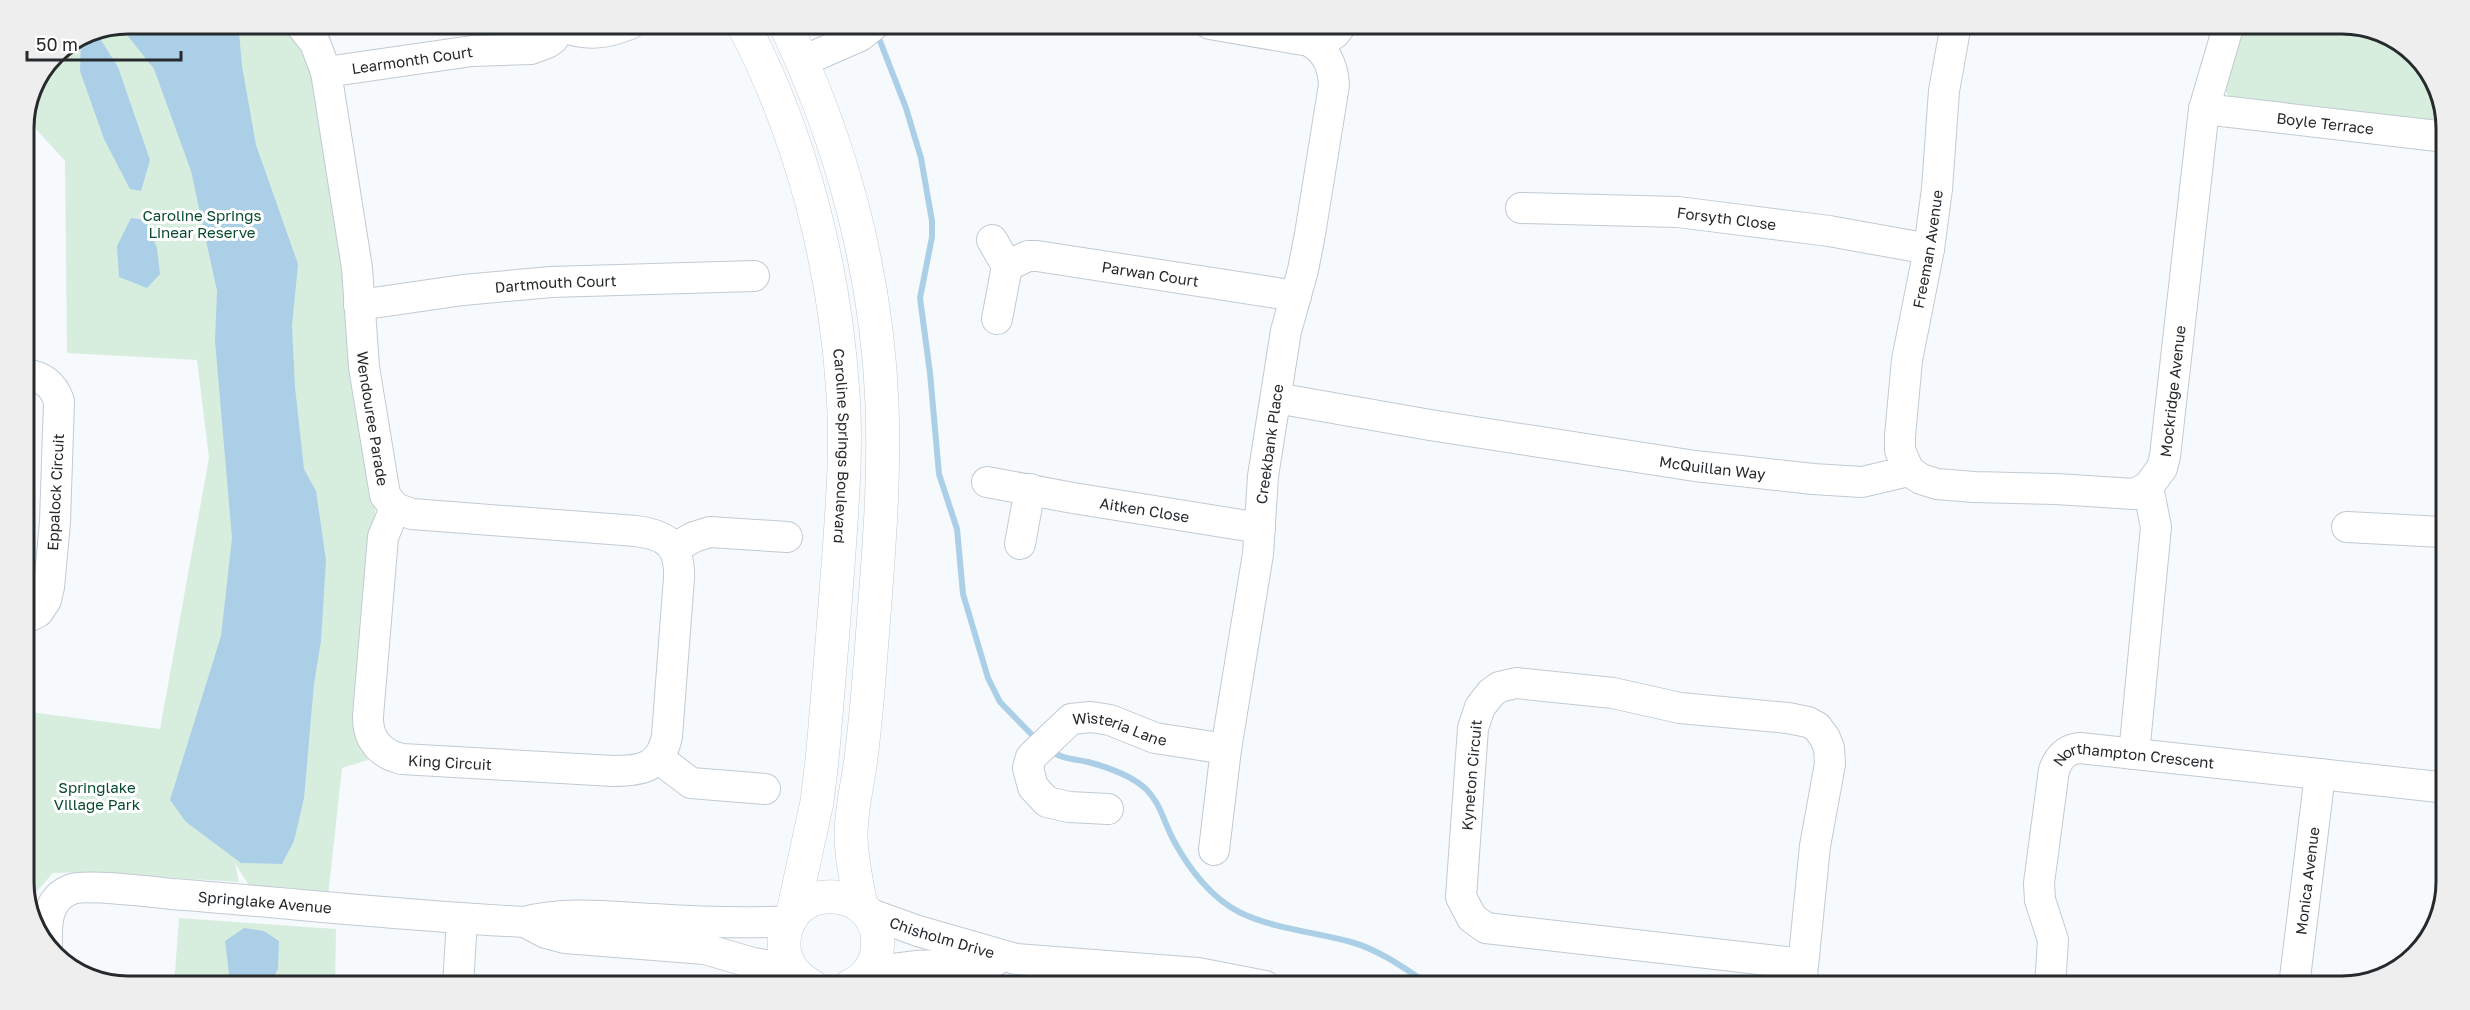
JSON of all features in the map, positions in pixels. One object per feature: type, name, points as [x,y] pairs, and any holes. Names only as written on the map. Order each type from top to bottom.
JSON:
[{"type":"main road","name":"Caroline Springs Boulevard","points":[[748,35],[764,69],[796,152],[813,210],[831,293],[843,394],[843,495],[822,760],[813,822],[790,919],[784,933],[784,946],[797,976]]},
{"type":"main road","points":[[764,69],[794,42],[830,132],[856,223],[874,317],[882,403],[882,492],[864,735],[851,834],[852,858],[865,910],[876,927],[879,942],[876,958],[864,976]]},
{"type":"main road","points":[[790,919],[801,907],[824,896],[837,896],[865,910]]},
{"type":"street","name":"Wendouree Parade","points":[[310,35],[319,51],[326,72],[356,261],[364,367],[383,491],[395,508]]},
{"type":"street","name":"Learmonth Court","points":[[326,72],[484,50],[531,48],[547,43],[554,35]]},
{"type":"street","points":[[794,42],[812,35]]},
{"type":"street","points":[[794,42],[861,35]]},
{"type":"street","points":[[1278,35],[1296,38],[1317,46],[1332,35]]},
{"type":"street","name":"Freeman Avenue","points":[[1909,471],[1900,450],[1907,360],[1929,249],[1937,189],[1944,91],[1954,35]]},
{"type":"street","name":"Mockridge Avenue","points":[[2148,487],[2155,481],[2165,456],[2204,109],[2226,35]]},
{"type":"street","name":"Creekbank Place","points":[[1214,850],[1226,749],[1258,554],[1263,476],[1286,331],[1310,234],[1334,85],[1330,62],[1317,46]]},
{"type":"street","name":"Boyle Terrace","points":[[2204,109],[2435,136]]},
{"type":"street","name":"Forsyth Close","points":[[1521,208],[1677,212],[1829,231],[1929,249]]},
{"type":"street","points":[[992,240],[1007,266],[997,319]]},
{"type":"street","name":"Parwan Court","points":[[1007,266],[1028,256],[1037,256],[1296,296]]},
{"type":"street","name":"Dartmouth Court","points":[[359,305],[463,290],[551,282],[754,276]]},
{"type":"street","name":"Eppalock Circuit","points":[[35,377],[44,379],[54,388],[59,401],[55,522],[49,587],[46,600],[39,612],[35,614]]},
{"type":"street","name":"McQuillan Way","points":[[1276,398],[1430,425],[1695,466],[1813,480],[1862,482],[1909,471]]},
{"type":"street","points":[[1909,471],[1921,479],[1937,484],[1965,486],[2133,494],[2148,487],[2156,527],[2134,754]]},
{"type":"street","name":"Aitken Close","points":[[987,482],[1260,528]]},
{"type":"street","points":[[1020,544],[1030,489]]},
{"type":"street","points":[[395,508],[412,514],[649,532],[664,539],[674,548],[680,564],[667,736],[658,758],[691,783],[765,789]]},
{"type":"street","name":"King Circuit","points":[[395,508],[383,537],[368,716],[370,732],[380,749],[394,758],[414,760],[613,771],[642,769],[658,758]]},
{"type":"street","points":[[2347,527],[2436,526]]},
{"type":"street","points":[[674,548],[694,537],[710,532],[787,537]]},
{"type":"street","name":"Kyneton Circuit","points":[[1522,683],[1613,693],[1680,708],[1788,718],[1808,722],[1816,727],[1825,738],[1829,748],[1830,764],[1815,846],[1802,975],[1486,928],[1472,918],[1461,897],[1473,728],[1482,701],[1499,687],[1522,683]]},
{"type":"street","name":"Wisteria Lane","points":[[1108,808],[1069,807],[1047,802],[1033,787],[1028,768],[1031,757],[1071,718],[1091,717],[1110,720],[1155,738],[1226,749]]},
{"type":"street","name":"Northampton Crescent","points":[[2051,976],[2053,940],[2039,892],[2054,770],[2064,753],[2075,749],[2134,754],[2436,787]]},
{"type":"street","name":"Monica Avenue","points":[[2295,976],[2320,774]]},
{"type":"street","name":"Springlake Avenue","points":[[46,927],[51,908],[57,898],[74,888],[525,922],[555,916],[735,924],[790,919]]},
{"type":"street","name":"Chisholm Drive","points":[[865,910],[918,931],[1016,959]]},
{"type":"street","points":[[459,976],[462,919]]},
{"type":"street","name":"Springlake Avenue","points":[[525,922],[546,933],[565,938],[705,949],[792,976]]},
{"type":"street","name":"Chisholm Drive","points":[[876,976],[915,966],[1016,959],[1213,976]]},
{"type":"green space","name":"Caroline Springs Linear Reserve","points":[[297,35],[316,73],[376,503],[359,732],[368,760],[342,768],[328,896],[253,892],[235,863],[239,882],[82,872],[53,873],[36,895],[35,713],[160,729],[209,458],[197,360],[67,353],[65,161],[35,128],[38,104],[44,87],[54,71],[67,58],[82,47],[110,36]]},
{"type":"green space","points":[[2240,35],[2360,36],[2388,47],[2399,54],[2416,71],[2431,98],[2435,121],[2230,99],[2224,88]]},
{"type":"green space","points":[[179,918],[336,929],[335,976],[175,976]]},
{"type":"water","points":[[127,35],[239,35],[242,66],[256,145],[298,264],[292,326],[295,387],[304,469],[316,491],[326,560],[321,641],[314,684],[304,798],[294,841],[282,864],[241,863],[186,822],[170,800],[221,636],[232,538],[215,341],[217,291],[191,171],[154,69]]},
{"type":"water","points":[[100,39],[118,67],[150,160],[141,191],[130,189],[104,139],[80,71],[81,48]]},
{"type":"water","points":[[131,218],[145,220],[157,248],[160,274],[147,288],[119,277],[117,246]]},
{"type":"water","points":[[244,928],[264,931],[279,941],[278,969],[274,976],[228,976],[225,941]]},
{"type":"waterway","points":[[880,41],[906,108],[921,158],[932,221],[932,237],[920,298],[930,373],[939,474],[957,529],[963,594],[988,678],[1000,702],[1037,740]]},
{"type":"waterway","points":[[1050,750],[1063,757],[1119,772],[1146,789],[1159,807],[1174,841],[1187,862],[1202,882],[1230,907],[1267,923],[1362,946],[1393,961],[1416,976]]},
{"type":"park label","name":"Springlake Village Park","points":[[97,796]]}]
